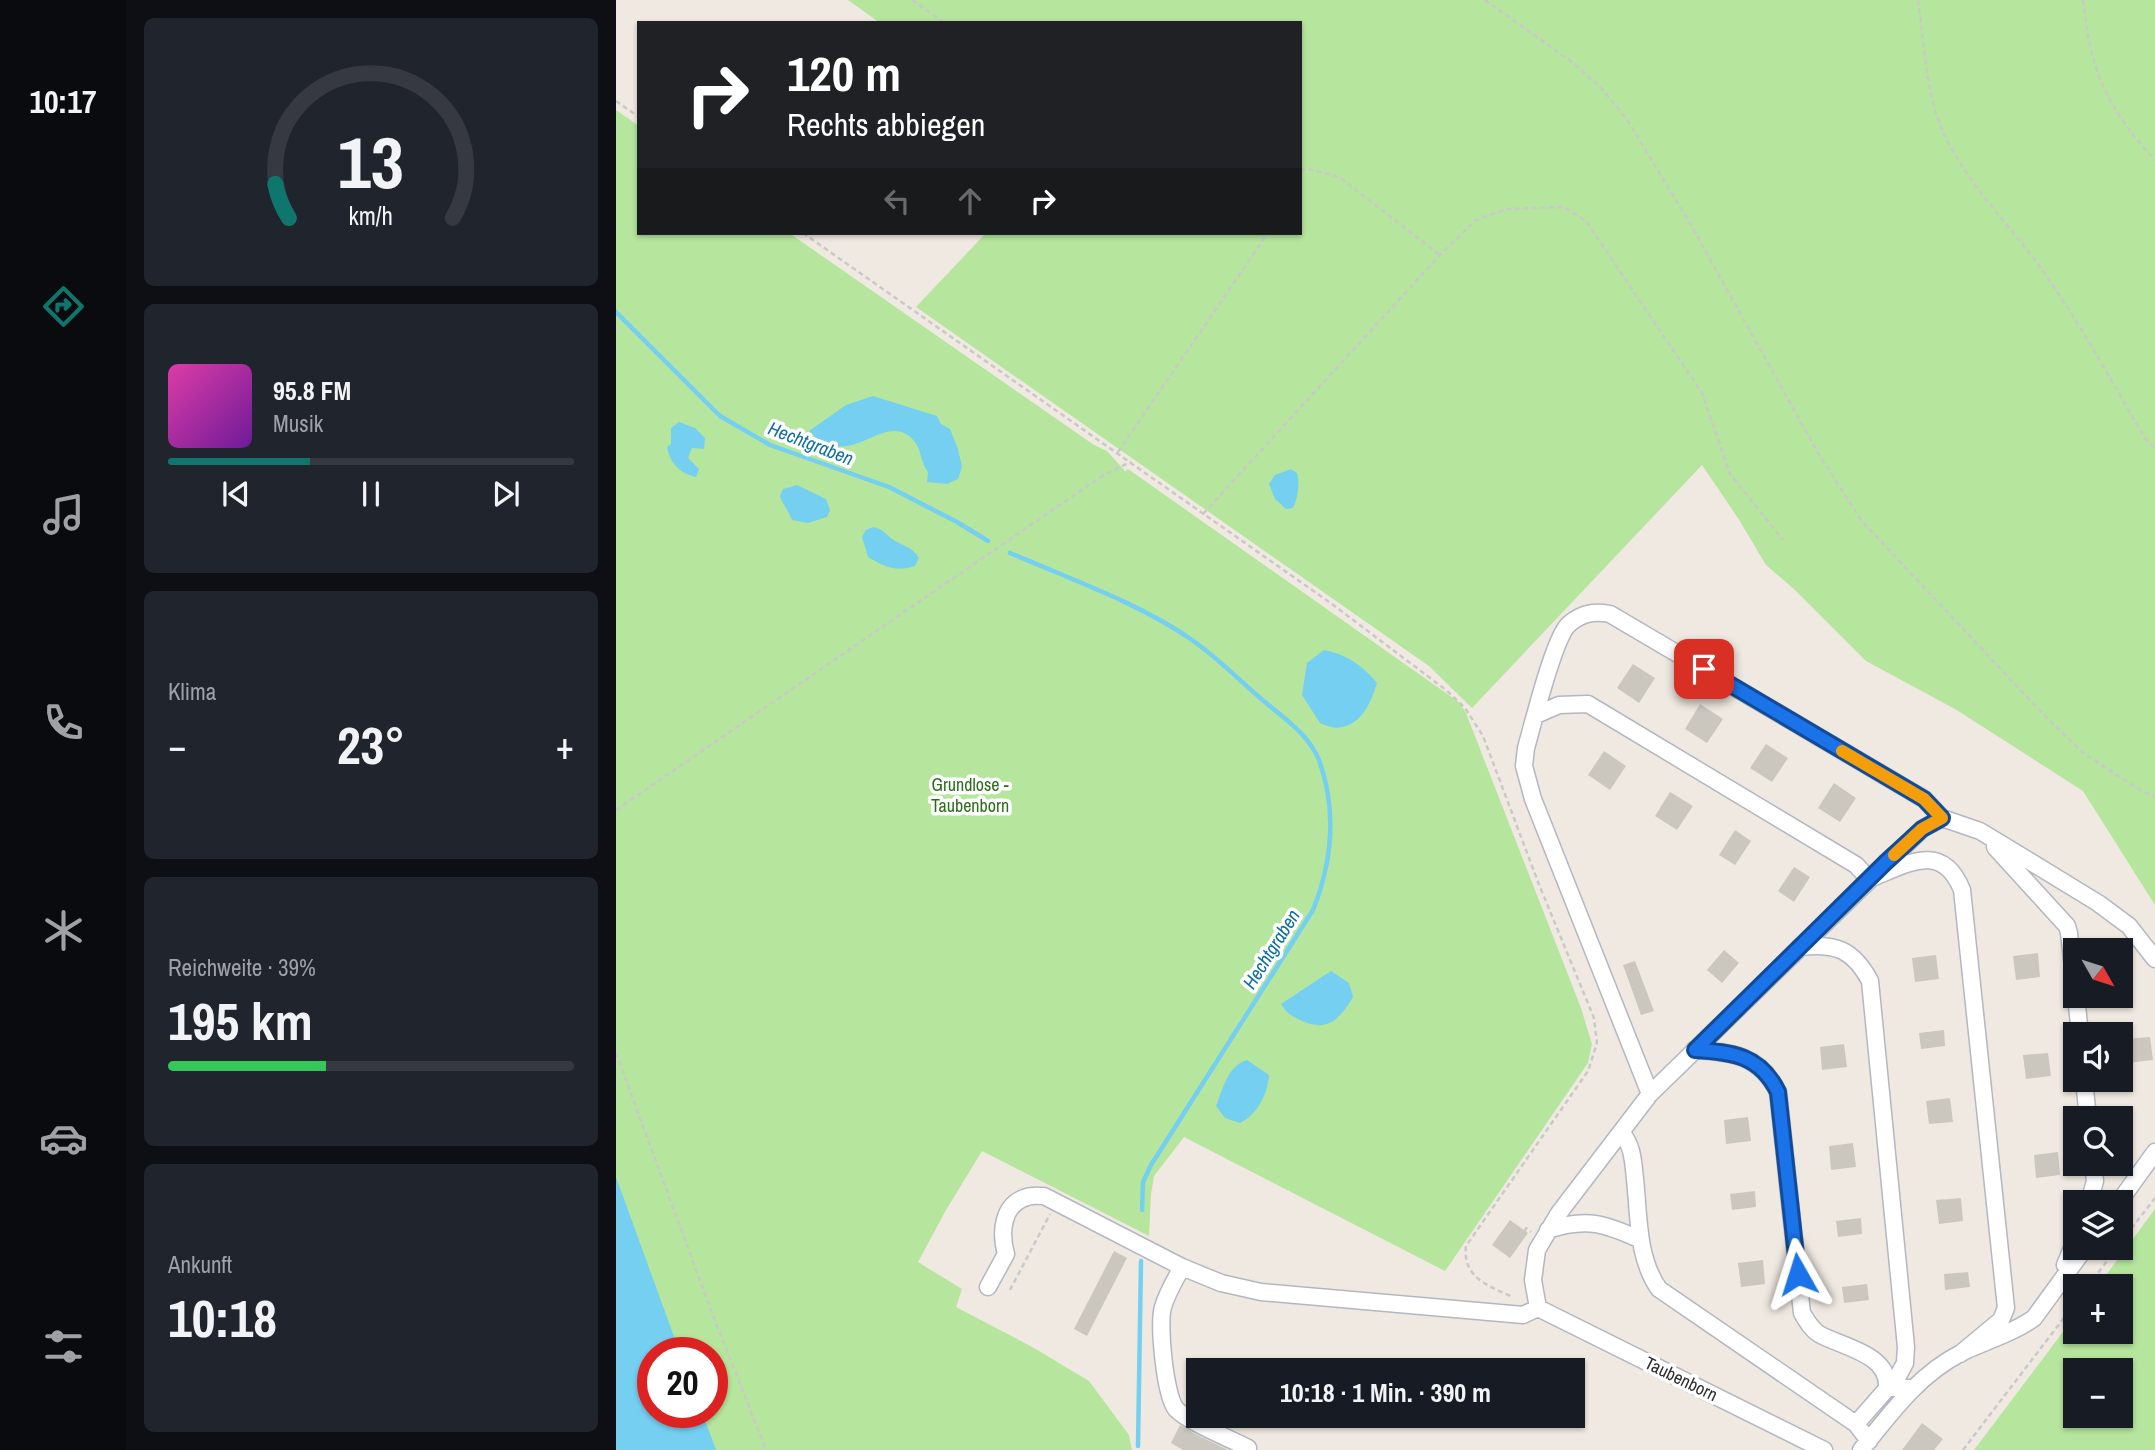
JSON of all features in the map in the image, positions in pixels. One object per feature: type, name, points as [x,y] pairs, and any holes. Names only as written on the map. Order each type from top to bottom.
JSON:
[{"type":"lane","points":[[1650,1094],[1528,784],[1524,766],[1526,748],[1558,642],[1567,625],[1596,611],[1610,614],[1924,799],[1942,818],[1980,831],[2098,903],[2129,926],[2155,959]]},
{"type":"lane","points":[[1536,715],[1559,705],[1588,704],[1856,865],[1869,879]]},
{"type":"lane","points":[[988,1287],[1006,1254],[1002,1229],[1013,1207],[1026,1197],[1044,1196],[1182,1267],[1221,1283],[1261,1292],[1523,1315],[1538,1308],[1533,1280],[1537,1250],[1548,1230],[1650,1094],[1869,879],[1922,829],[1942,818]]},
{"type":"lane","points":[[1980,831],[2067,926],[2070,938]]},
{"type":"lane","points":[[1622,1133],[1632,1150],[1641,1240],[1650,1277],[1659,1289],[1856,1424],[1865,1445],[1911,1388],[1960,1354],[2001,1320],[2006,1308],[1962,890],[1951,869],[1936,860],[1927,859],[1869,879]]},
{"type":"lane","points":[[1800,947],[1831,947],[1850,955],[1860,963],[1870,981],[1906,1347],[1905,1363],[1856,1424]]},
{"type":"lane","points":[[1695,1050],[1737,1054],[1770,1076],[1778,1092],[1802,1313],[1819,1334],[1864,1354],[1876,1363],[1888,1380],[1887,1388]]},
{"type":"lane","points":[[2128,1190],[2155,1152]]},
{"type":"lane","points":[[1548,1230],[1578,1222],[1600,1223],[1641,1240]]},
{"type":"lane","points":[[2057,1287],[2067,1260]]},
{"type":"lane","points":[[1960,1354],[2034,1318],[2076,1260]]},
{"type":"lane","points":[[1182,1267],[1162,1309],[1161,1330],[1168,1391],[1175,1408],[1184,1415],[1248,1448]]},
{"type":"lane","name":"Taubenborn","points":[[1538,1308],[1824,1450]]},
{"type":"lane","points":[[1887,1388],[1911,1388]]},
{"type":"path","points":[[912,0],[943,21]]},
{"type":"path","points":[[1485,0],[1576,65],[1603,90],[1628,121],[1691,225],[1818,453],[1861,520],[2082,752],[2155,797]]},
{"type":"path","points":[[1918,0],[1937,114],[1953,153],[1976,188],[2045,274],[2145,438],[2155,448]]},
{"type":"path","points":[[2084,0],[2091,53],[2106,95],[2127,127],[2155,160]]},
{"type":"path","points":[[616,101],[637,116]]},
{"type":"path","points":[[1302,170],[1339,177],[1440,255]]},
{"type":"path","points":[[1203,514],[1440,255],[1476,220],[1506,209],[1564,208],[1586,221],[1702,393],[1730,474],[1783,540]]},
{"type":"path","points":[[806,235],[1414,664],[1465,708],[1483,736],[1538,882],[1594,1017],[1597,1043],[1588,1071],[1466,1246],[1464,1261],[1470,1272],[1492,1288],[1538,1308]]},
{"type":"path","points":[[1118,453],[1267,235]]},
{"type":"path","points":[[616,810],[1102,476],[1130,462]]},
{"type":"path","points":[[616,1053],[707,1300],[766,1450]]},
{"type":"path","points":[[2133,1226],[2155,1198]]},
{"type":"path","points":[[1010,1290],[1056,1202]]},
{"type":"path","points":[[2097,1274],[2108,1260]]},
{"type":"path","points":[[1963,1450],[2063,1319]]},
{"type":"green space","points":[[848,0],[2155,0],[2155,905],[2083,791],[1955,709],[1866,661],[1766,565],[1702,465],[1472,708],[1429,666],[916,307],[984,235],[1302,235],[1302,21],[877,21]]},
{"type":"green space","name":"Grundlose - Taubenborn","points":[[616,110],[637,125],[637,235],[792,235],[1094,445],[1107,451],[1125,471],[1128,469],[1460,703],[1581,1008],[1592,1044],[1588,1063],[1445,1271],[1184,1137],[1154,1176],[1149,1236],[982,1151],[918,1262],[962,1289],[956,1307],[1089,1381],[1129,1435],[1132,1450],[616,1450]]},
{"type":"green space","points":[[2155,1209],[2155,1450],[1974,1450],[2063,1332],[2063,1344],[2133,1344],[2133,1274],[2107,1274],[2117,1260],[2133,1260],[2133,1239]]},
{"type":"water","points":[[873,396],[937,416],[941,424],[950,429],[958,449],[962,467],[958,479],[947,484],[927,482],[928,472],[915,442],[899,432],[883,433],[848,446],[825,446],[809,431],[846,405]]},
{"type":"water","points":[[679,422],[695,428],[705,438],[704,449],[692,448],[688,458],[699,469],[696,477],[680,470],[668,453],[671,428]]},
{"type":"water","points":[[1291,469],[1297,473],[1298,491],[1293,508],[1286,509],[1275,499],[1269,484],[1275,475]]},
{"type":"water","points":[[797,485],[826,499],[830,510],[827,517],[808,523],[792,520],[780,496],[783,489]]},
{"type":"water","points":[[873,527],[913,551],[919,558],[915,566],[891,568],[868,557],[862,537],[866,530]]},
{"type":"water","points":[[1324,650],[1353,661],[1377,683],[1364,712],[1346,726],[1335,728],[1320,723],[1302,695],[1307,663]]},
{"type":"water","points":[[1331,971],[1349,983],[1353,997],[1342,1013],[1324,1025],[1308,1023],[1290,1015],[1281,1004]]},
{"type":"water","points":[[1247,1060],[1269,1075],[1260,1103],[1252,1115],[1240,1123],[1225,1118],[1216,1106],[1231,1072]]},
{"type":"water","points":[[616,1177],[674,1337],[637,1337],[637,1428],[708,1428],[716,1450],[616,1450]]},
{"type":"building","points":[[1633,664],[1655,678],[1639,703],[1617,688]]},
{"type":"building","points":[[1700,704],[1723,719],[1707,743],[1685,729]]},
{"type":"building","points":[[1766,744],[1788,758],[1772,782],[1750,768]]},
{"type":"building","points":[[1604,751],[1626,766],[1610,790],[1588,775]]},
{"type":"building","points":[[1834,783],[1856,798],[1840,822],[1818,808]]},
{"type":"building","points":[[1670,792],[1693,806],[1677,830],[1655,816]]},
{"type":"building","points":[[1735,830],[1751,841],[1735,865],[1719,855]]},
{"type":"building","points":[[1794,867],[1810,877],[1794,902],[1778,891]]},
{"type":"building","points":[[1724,950],[1739,963],[1722,983],[1707,970]]},
{"type":"building","points":[[2038,953],[2040,977],[2016,980],[2013,956]]},
{"type":"building","points":[[1936,955],[1939,979],[1915,982],[1912,958]]},
{"type":"building","points":[[1635,961],[1654,1011],[1641,1015],[1623,965]]},
{"type":"building","points":[[1944,1030],[1945,1046],[1921,1049],[1919,1033]]},
{"type":"building","points":[[2150,1037],[2153,1060],[2133,1062],[2133,1038]]},
{"type":"building","points":[[1844,1044],[1847,1067],[1822,1070],[1820,1047]]},
{"type":"building","points":[[2048,1053],[2051,1076],[2026,1079],[2023,1055]]},
{"type":"building","points":[[1950,1098],[1953,1122],[1929,1124],[1926,1101]]},
{"type":"building","points":[[1748,1117],[1751,1141],[1726,1144],[1724,1120]]},
{"type":"building","points":[[1853,1143],[1856,1167],[1831,1170],[1829,1146]]},
{"type":"building","points":[[2058,1152],[2060,1175],[2036,1178],[2034,1155]]},
{"type":"building","points":[[1755,1191],[1756,1207],[1732,1210],[1730,1194]]},
{"type":"building","points":[[1961,1198],[1963,1221],[1939,1224],[1936,1200]]},
{"type":"building","points":[[1861,1218],[1862,1234],[1838,1237],[1836,1221]]},
{"type":"building","points":[[1510,1220],[1528,1233],[1510,1258],[1492,1245]]},
{"type":"building","points":[[1114,1251],[1127,1258],[1087,1336],[1074,1329]]},
{"type":"building","points":[[1763,1260],[1765,1284],[1741,1287],[1738,1263]]},
{"type":"building","points":[[1968,1272],[1970,1287],[1945,1290],[1944,1274]]},
{"type":"building","points":[[1867,1284],[1869,1300],[1844,1303],[1842,1287]]},
{"type":"building","points":[[1922,1423],[1943,1439],[1934,1450],[1902,1450]]},
{"type":"building","points":[[1180,1425],[1228,1450],[1183,1450],[1171,1443]]},
{"type":"waterway","name":"Hechtgraben","points":[[616,312],[720,416],[770,445],[889,487],[988,541]]},
{"type":"waterway","name":"Hechtgraben","points":[[1010,553],[1127,603],[1192,640],[1303,735],[1315,751],[1325,779],[1330,836],[1324,873],[1313,910],[1151,1165],[1143,1182],[1142,1210]]},
{"type":"waterway","points":[[1138,1446],[1141,1261]]},
{"type":"slow traffic","points":[[1842,751],[1924,799],[1942,818],[1922,829],[1894,855]]},
{"type":"route","points":[[1704,669],[1924,799],[1942,818],[1922,829],[1886,862],[1695,1050],[1737,1054],[1770,1076],[1778,1092],[1798,1274]]}]
